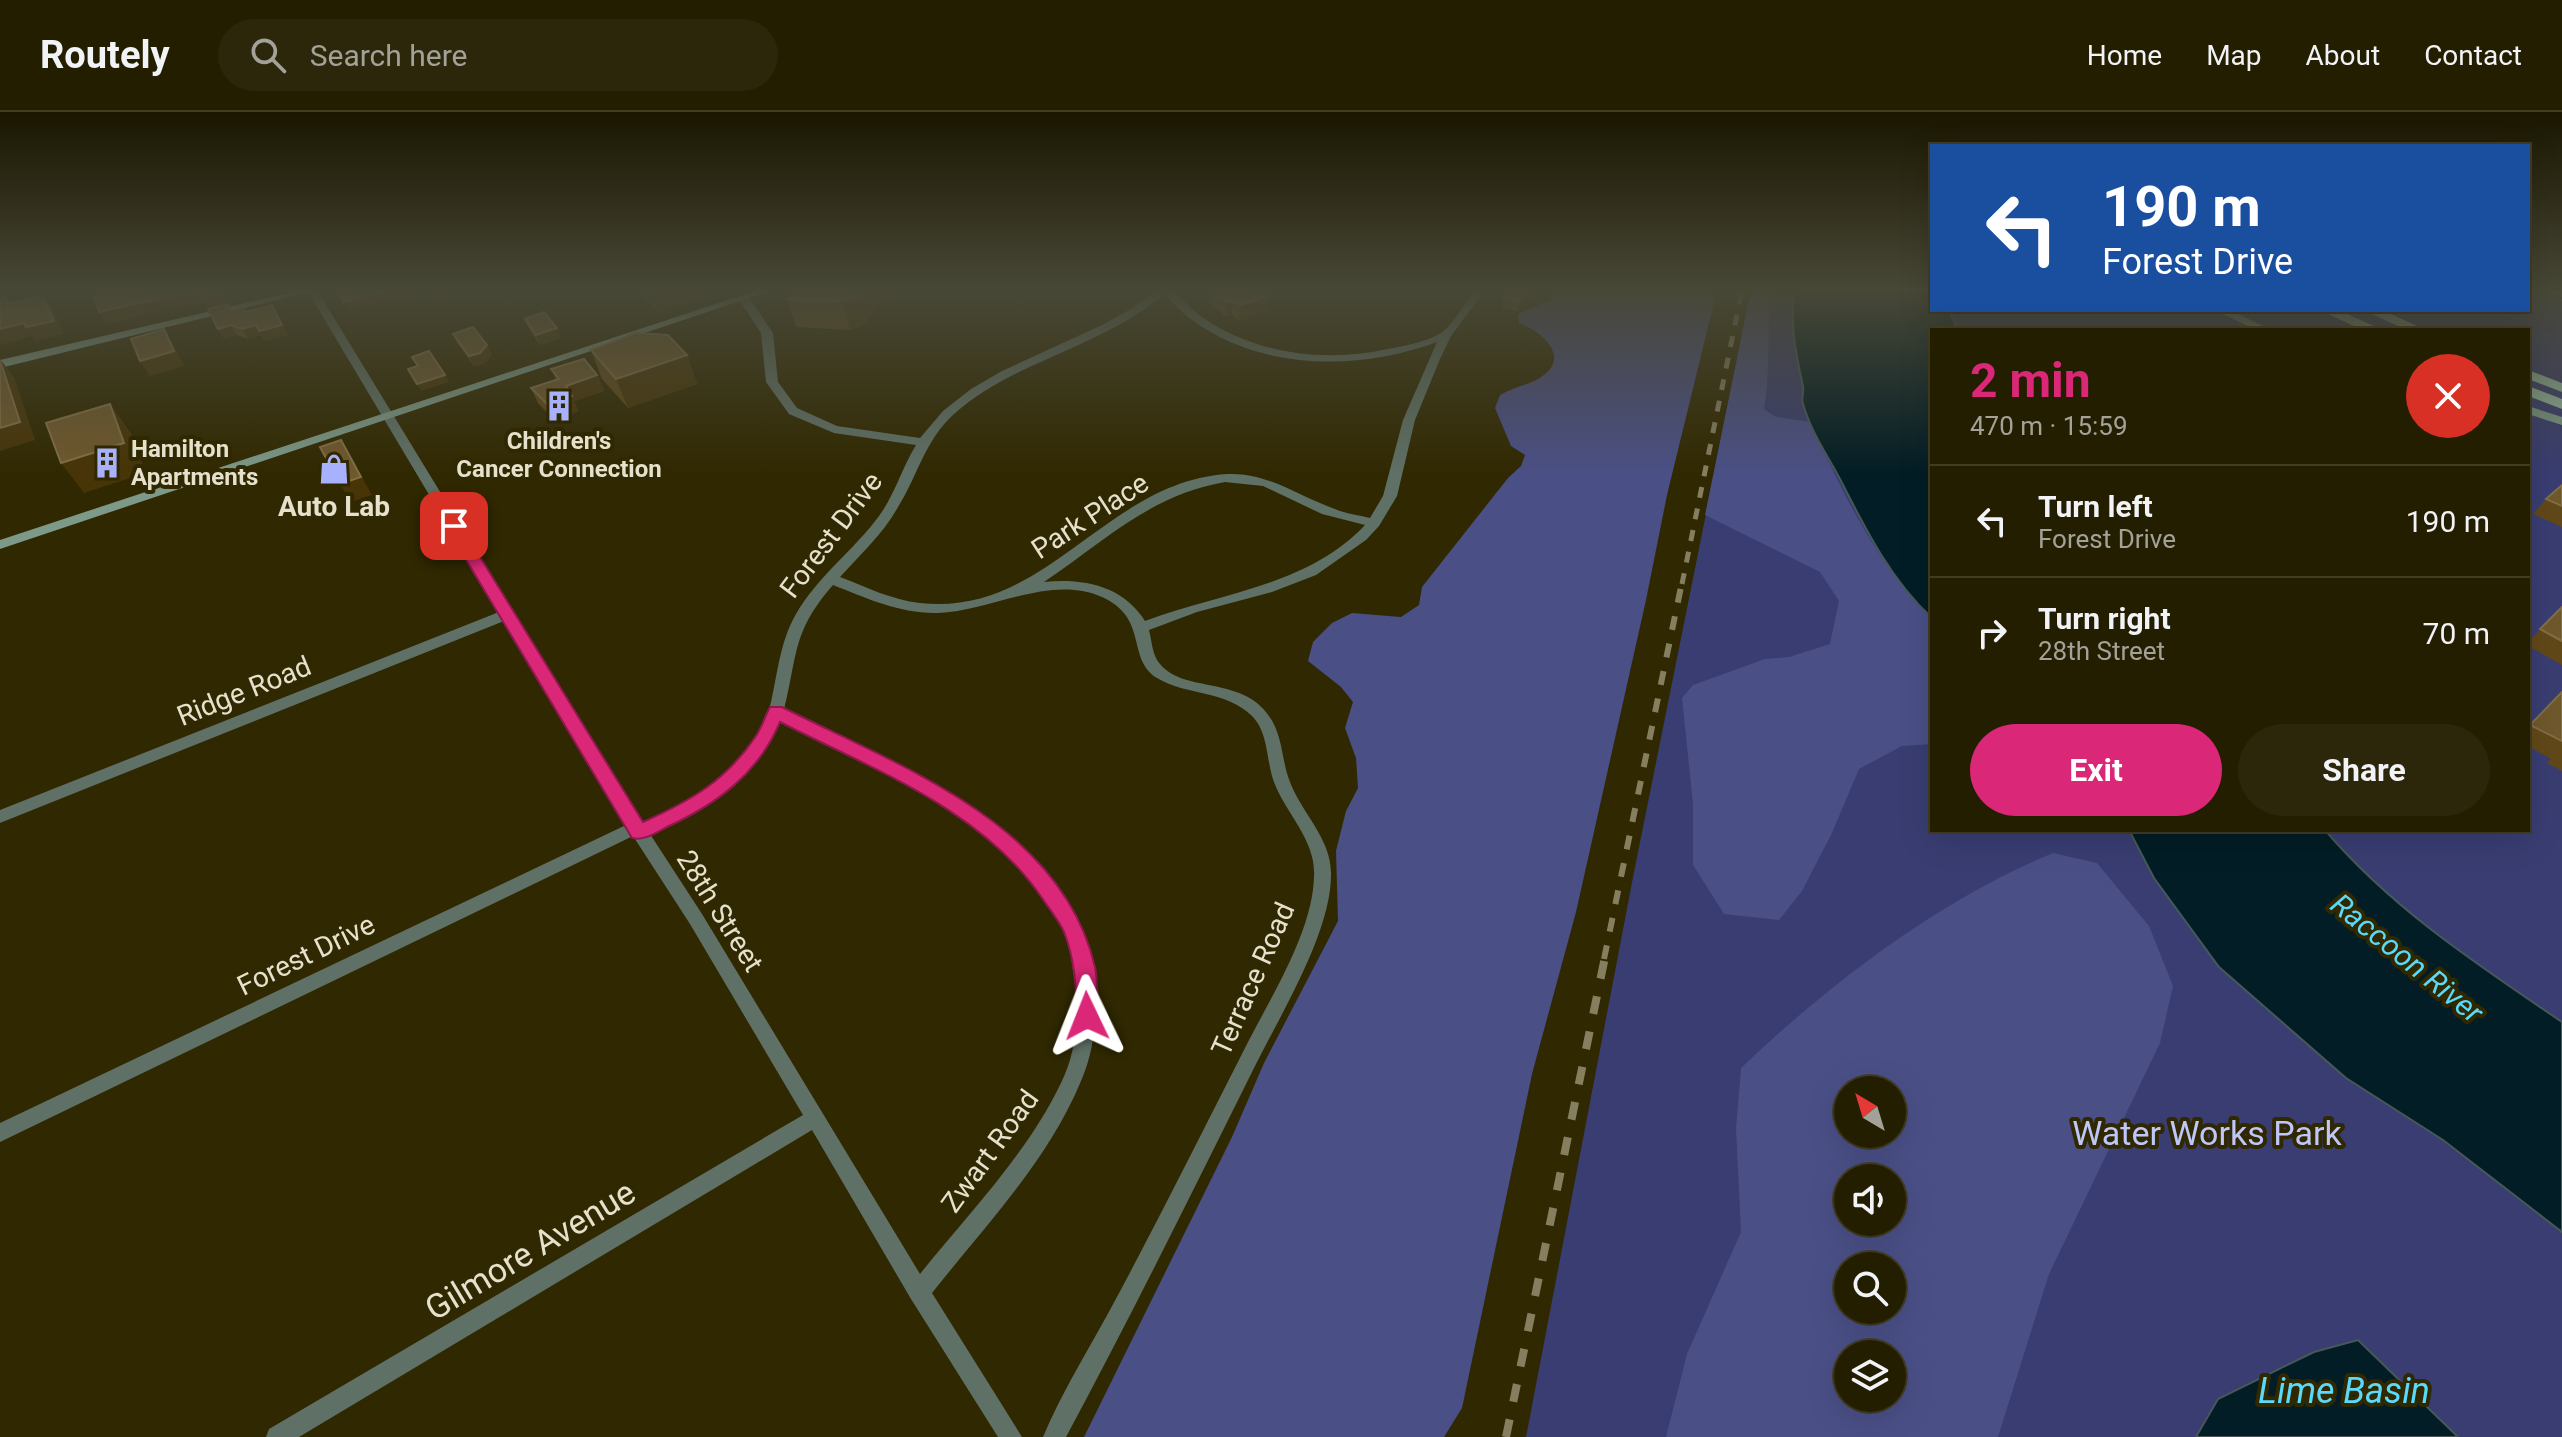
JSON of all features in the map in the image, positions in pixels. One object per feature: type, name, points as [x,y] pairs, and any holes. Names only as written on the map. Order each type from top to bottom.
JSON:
[{"type":"main road","points":[[0,364],[51,352]]},
{"type":"main road","points":[[0,545],[583,352]]},
{"type":"main road","points":[[2530,375],[2562,388]]},
{"type":"main road","points":[[2530,392],[2562,404]]},
{"type":"main road","points":[[2530,411],[2562,421]]},
{"type":"street","name":"28th Street","points":[[349,352],[637,830],[696,919],[919,1292],[1011,1437]]},
{"type":"street","points":[[769,352],[772,382],[793,411],[834,429],[923,442]]},
{"type":"street","name":"Forest Drive","points":[[0,1133],[637,830],[699,804],[731,779],[765,737],[776,712],[795,628],[831,579],[888,515],[923,442],[964,399],[1050,352]]},
{"type":"street","points":[[1275,352],[1328,357],[1387,352]]},
{"type":"street","points":[[1022,590],[1062,585],[1098,590],[1124,603],[1142,627],[1193,608],[1267,589],[1311,572],[1347,550],[1374,523],[1390,496],[1409,420],[1439,352]]},
{"type":"street","name":"Park Place","points":[[831,579],[892,601],[923,608],[963,607],[1022,590],[1134,510],[1173,492],[1222,478],[1258,479],[1281,486],[1328,511],[1374,523]]},
{"type":"street","name":"Ridge Road","points":[[0,817],[507,614]]},
{"type":"street","name":"Terrace Road","points":[[1054,1437],[1127,1305],[1295,965],[1320,895],[1323,875],[1318,846],[1283,787],[1274,739],[1264,719],[1253,708],[1231,695],[1179,683],[1158,672],[1145,656],[1142,627]]},
{"type":"street","name":"Zwart Road","points":[[776,712],[944,797],[1007,842],[1058,902],[1072,927],[1085,969],[1087,1016],[1077,1066],[1067,1091],[1038,1141],[919,1292]]},
{"type":"street","name":"Gilmore Avenue","points":[[277,1437],[815,1118]]},
{"type":"green space","name":"Water Works Park","points":[[1739,352],[1930,352],[1930,832],[2530,832],[2530,352],[2562,352],[2562,1437],[1526,1437],[1634,872]]},
{"type":"shaded area","points":[[1702,352],[1667,495],[1576,912],[1532,1074],[1462,1408],[1444,1437],[1084,1437],[1232,1137],[1264,1063],[1338,921],[1336,851],[1346,811],[1358,788],[1356,758],[1345,728],[1353,702],[1341,687],[1308,661],[1313,642],[1332,623],[1352,613],[1401,617],[1419,605],[1422,587],[1508,478],[1521,466],[1525,455],[1511,446],[1495,408],[1500,395],[1541,377],[1554,361],[1553,353]]},
{"type":"shaded area","points":[[1738,352],[1768,352],[1764,409],[1776,417],[1811,422],[1862,526],[1895,577],[1930,616],[1930,744],[1902,746],[1859,769],[1832,833],[1802,891],[1779,920],[1724,914],[1693,865],[1693,804],[1682,698],[1693,685],[1765,659],[1789,657],[1830,644],[1839,601],[1820,572],[1705,515]]},
{"type":"shaded area","points":[[2053,853],[2097,863],[2149,926],[2173,986],[2160,1043],[2049,1274],[1998,1437],[1666,1437],[1687,1354],[1741,1232],[1736,1129],[1741,1068],[1849,975],[1969,894]]},
{"type":"water","points":[[1797,352],[1930,352],[1930,616],[1880,554],[1860,518],[1810,424],[1802,402],[1803,386]]},
{"type":"water","name":"Raccoon River","points":[[2130,832],[2327,832],[2407,910],[2562,1022],[2562,1232],[2443,1140],[2346,1078],[2219,967],[2154,878]]},
{"type":"water","name":"Lime Basin","points":[[2358,1340],[2458,1437],[2196,1437],[2218,1399],[2314,1352]]},
{"type":"building","points":[[136,352],[171,352],[140,361]]},
{"type":"building","points":[[430,352],[445,375],[417,384],[408,369],[418,366],[412,357]]},
{"type":"building","points":[[593,352],[684,352],[687,355],[616,379]]},
{"type":"building","points":[[584,359],[597,375],[566,386],[572,396],[547,404],[531,388],[559,379],[551,369]]},
{"type":"building","points":[[0,360],[20,422],[0,428]]},
{"type":"building","points":[[110,404],[124,443],[61,463],[46,423]]},
{"type":"building","points":[[341,440],[361,477],[340,484],[320,447]]},
{"type":"building","points":[[2562,485],[2562,506],[2546,499]]},
{"type":"building","points":[[2562,607],[2562,641],[2540,629]]},
{"type":"building","points":[[2562,692],[2562,741],[2530,725]]},
{"type":"railway","points":[[1682,584],[1729,352]]},
{"type":"railway","points":[[1604,959],[1682,582]]},
{"type":"railway","points":[[1506,1437],[1605,957]]},
{"type":"place","name":"Children's Cancer Connection","points":[[559,406]]},
{"type":"place","name":"Hamilton Apartments","points":[[107,463]]},
{"type":"place","name":"Auto Lab","points":[[334,469]]},
{"type":"route","points":[[454,526],[639,832],[699,804],[731,779],[765,737],[776,712],[944,797],[1007,842],[1034,870],[1072,927],[1085,969],[1087,1016]]}]
